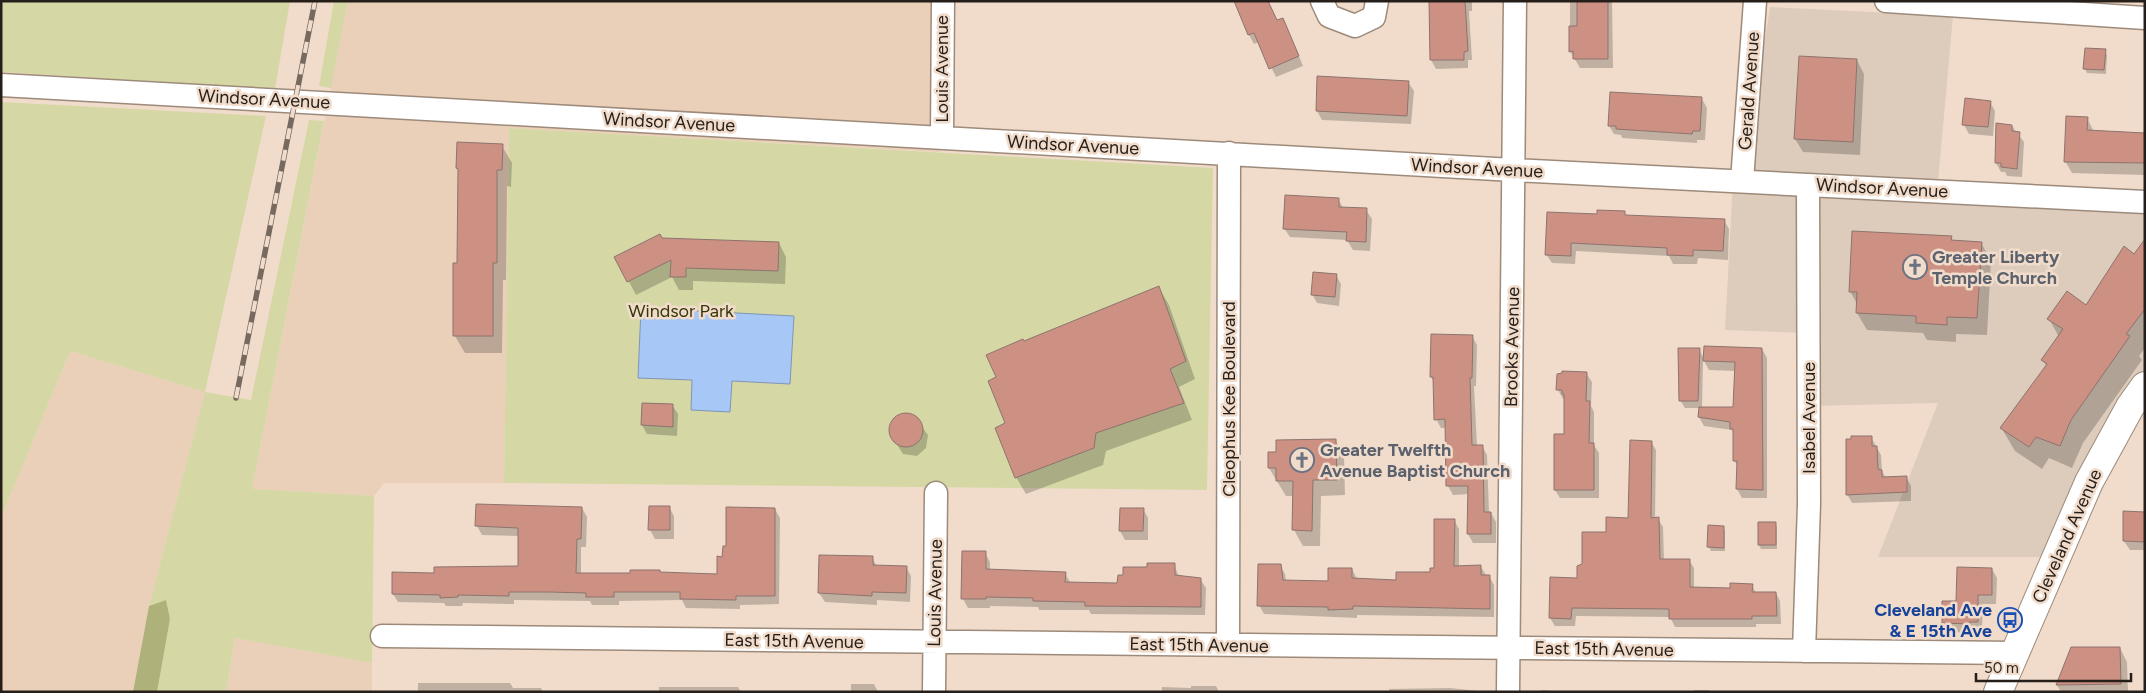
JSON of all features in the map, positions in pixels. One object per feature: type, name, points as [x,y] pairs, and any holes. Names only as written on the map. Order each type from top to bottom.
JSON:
[{"type":"main road","name":"Cleveland Avenue","points":[[1998,692],[2089,482],[2140,400]]},
{"type":"street","name":"Louis Avenue","points":[[942,137],[943,1]]},
{"type":"street","points":[[1322,1],[1329,16],[1355,26],[1374,17],[1377,1]]},
{"type":"street","name":"Brooks Avenue","points":[[1508,692],[1515,1]]},
{"type":"street","name":"Gerald Avenue","points":[[1742,181],[1755,1]]},
{"type":"street","points":[[1886,1],[2145,18]]},
{"type":"street","name":"Windsor Avenue","points":[[1,85],[1513,170],[2145,202]]},
{"type":"street","name":"Cleophus Kee Boulevard","points":[[1228,645],[1229,153]]},
{"type":"street","name":"Isabel Avenue","points":[[1804,651],[1809,504],[1808,185]]},
{"type":"street","name":"Louis Avenue","points":[[934,692],[936,493]]},
{"type":"street","name":"East 15th Avenue","points":[[382,636],[2015,653]]},
{"type":"shaded area","points":[[348,1],[936,1],[940,152],[509,128],[504,483],[384,483],[374,496],[252,489]]},
{"type":"shaded area","points":[[1770,7],[1953,16],[1937,193],[2145,206],[2145,411],[2126,437],[2066,557],[1878,557],[1938,403],[1810,406],[1807,333],[1725,330],[1733,181],[1744,172]]},
{"type":"shaded area","points":[[70,351],[205,392],[149,606],[133,692],[1,692],[1,518]]},
{"type":"shaded area","points":[[235,638],[372,663],[372,692],[226,692]]},
{"type":"green space","points":[[1,1],[290,1],[275,89],[1,72]]},
{"type":"green space","points":[[334,1],[348,1],[331,88],[319,86]]},
{"type":"green space","points":[[1,102],[266,116],[205,392],[70,351],[1,518]]},
{"type":"green space","points":[[309,120],[324,121],[252,489],[374,496],[372,663],[235,638],[226,692],[157,692],[170,619],[166,600],[149,606],[205,392],[251,400]]},
{"type":"green space","name":"Windsor Park","points":[[509,128],[1213,168],[1207,490],[504,483]]},
{"type":"green space","points":[[166,600],[170,619],[157,692],[133,692],[149,606]]},
{"type":"water","points":[[641,308],[794,316],[790,384],[732,381],[730,412],[691,410],[692,380],[638,378]]},
{"type":"building","points":[[1234,1],[1268,1],[1277,20],[1283,18],[1299,56],[1269,69],[1254,33],[1248,35]]},
{"type":"building","points":[[1429,1],[1465,1],[1468,51],[1464,52],[1464,60],[1430,60]]},
{"type":"building","points":[[1577,1],[1608,1],[1608,59],[1573,59],[1573,51],[1569,52],[1569,26],[1577,26]]},
{"type":"building","points":[[2085,48],[2106,49],[2104,70],[2083,69]]},
{"type":"building","points":[[1799,56],[1857,59],[1853,142],[1794,139]]},
{"type":"building","points":[[1317,76],[1409,81],[1407,116],[1316,111]]},
{"type":"building","points":[[1610,92],[1702,97],[1700,131],[1693,131],[1692,134],[1616,129],[1616,126],[1608,126]]},
{"type":"building","points":[[1965,98],[1991,101],[1988,127],[1962,125]]},
{"type":"building","points":[[2066,116],[2088,117],[2087,130],[2145,133],[2145,163],[2064,162]]},
{"type":"building","points":[[1996,123],[2012,125],[2012,131],[2020,132],[2017,169],[2001,167],[2001,163],[1995,163]]},
{"type":"building","points":[[457,142],[503,144],[502,170],[497,170],[497,263],[493,263],[493,336],[453,336],[453,263],[457,263]]},
{"type":"building","points":[[1285,195],[1339,198],[1339,207],[1367,208],[1366,242],[1346,241],[1347,232],[1283,229]]},
{"type":"building","points":[[1597,210],[1625,211],[1625,215],[1725,219],[1723,251],[1693,250],[1693,256],[1667,255],[1667,248],[1571,243],[1571,256],[1545,255],[1547,212],[1597,214]]},
{"type":"building","name":"Greater Liberty Temple Church","points":[[1852,231],[1952,236],[1951,240],[1982,242],[1977,318],[1947,317],[1947,325],[1916,323],[1916,316],[1856,313],[1857,292],[1849,292]]},
{"type":"building","points":[[660,234],[662,238],[779,242],[778,271],[686,268],[686,277],[670,277],[671,260],[627,282],[614,257]]},
{"type":"building","points":[[2145,239],[2145,309],[2126,334],[2130,336],[2071,420],[2060,446],[2036,437],[2029,447],[2000,428],[2047,364],[2041,360],[2063,329],[2047,319],[2067,291],[2086,305],[2124,246],[2134,254]]},
{"type":"building","points":[[1313,272],[1337,274],[1335,297],[1311,295]]},
{"type":"building","points":[[1159,286],[1186,361],[1170,369],[1184,403],[1096,433],[1094,448],[1015,478],[995,428],[1005,423],[988,381],[996,377],[986,355]]},
{"type":"building","points":[[1431,334],[1473,335],[1472,378],[1470,378],[1472,445],[1483,445],[1484,512],[1491,512],[1491,534],[1467,534],[1468,486],[1446,486],[1445,419],[1434,420],[1433,377],[1430,377]]},
{"type":"building","points":[[1704,346],[1762,348],[1763,490],[1736,489],[1737,461],[1733,461],[1733,429],[1730,429],[1730,422],[1698,417],[1699,407],[1733,407],[1735,362],[1703,361]]},
{"type":"building","points":[[1678,348],[1700,348],[1698,401],[1679,401]]},
{"type":"building","points":[[1562,371],[1587,372],[1586,401],[1590,401],[1589,443],[1594,443],[1594,490],[1554,490],[1554,434],[1564,434],[1564,394],[1562,394],[1562,390],[1556,390],[1557,374],[1562,373]]},
{"type":"building","points":[[642,403],[673,404],[673,427],[641,425]]},
{"type":"building","points":[[906,413],[918,418],[923,430],[918,442],[906,447],[894,442],[889,430],[894,418]]},
{"type":"building","points":[[1851,436],[1872,436],[1872,446],[1877,446],[1878,469],[1882,470],[1882,477],[1907,476],[1907,492],[1846,495],[1846,439],[1851,439]]},
{"type":"building","name":"Greater Twelfth Avenue Baptist Church","points":[[1336,439],[1337,480],[1313,480],[1312,531],[1292,530],[1293,481],[1276,481],[1276,468],[1268,468],[1268,452],[1276,452],[1276,440]]},
{"type":"building","points":[[1630,440],[1652,441],[1651,518],[1659,517],[1660,559],[1690,559],[1690,587],[1730,588],[1730,583],[1753,584],[1752,592],[1776,592],[1777,616],[1752,616],[1752,619],[1669,619],[1669,609],[1572,608],[1571,619],[1549,618],[1550,577],[1577,578],[1577,566],[1582,564],[1582,532],[1606,532],[1606,517],[1628,518]]},
{"type":"building","points":[[476,504],[582,507],[581,539],[577,539],[576,573],[630,573],[630,570],[660,570],[660,572],[717,574],[717,556],[722,557],[723,546],[726,546],[726,507],[775,508],[775,596],[736,596],[736,600],[680,599],[680,592],[614,592],[614,597],[586,597],[586,593],[550,592],[509,592],[509,596],[458,595],[458,597],[440,598],[440,595],[392,594],[392,572],[434,573],[434,567],[518,566],[518,528],[475,526]]},
{"type":"building","points":[[649,506],[670,506],[670,530],[648,530]]},
{"type":"building","points":[[1120,508],[1144,508],[1143,531],[1119,531]]},
{"type":"building","points":[[2123,511],[2145,512],[2145,542],[2123,541]]},
{"type":"building","points":[[1434,519],[1455,519],[1454,566],[1481,565],[1481,575],[1490,575],[1490,609],[1353,606],[1353,609],[1328,610],[1328,607],[1257,606],[1258,564],[1281,564],[1283,580],[1328,581],[1328,568],[1352,568],[1352,578],[1396,580],[1396,572],[1430,572],[1430,568],[1434,568]]},
{"type":"building","points":[[1758,522],[1776,522],[1776,545],[1758,545]]},
{"type":"building","points":[[1708,525],[1724,526],[1724,548],[1707,547]]},
{"type":"building","points":[[962,551],[986,551],[986,569],[1066,572],[1065,582],[1117,583],[1118,575],[1123,575],[1123,567],[1147,567],[1147,563],[1175,563],[1175,575],[1201,578],[1201,607],[1085,606],[1085,602],[1033,601],[1033,598],[986,597],[986,599],[961,599]]},
{"type":"building","points":[[819,555],[873,556],[873,565],[907,566],[906,593],[872,592],[872,596],[818,593]]},
{"type":"building","points":[[1957,567],[1992,568],[1992,595],[1978,595],[1978,622],[1969,622],[1970,624],[1942,623],[1942,601],[1956,601]]},
{"type":"building","points":[[2071,647],[2120,647],[2121,684],[2056,685]]},
{"type":"railway","points":[[236,398],[315,1]]},
{"type":"place","name":"Greater Liberty Temple Church","points":[[1915,267]]},
{"type":"place","name":"Greater Twelfth Avenue Baptist Church","points":[[1302,460]]},
{"type":"place","name":"Cleveland Ave & E 15th Ave","points":[[2010,620]]}]
